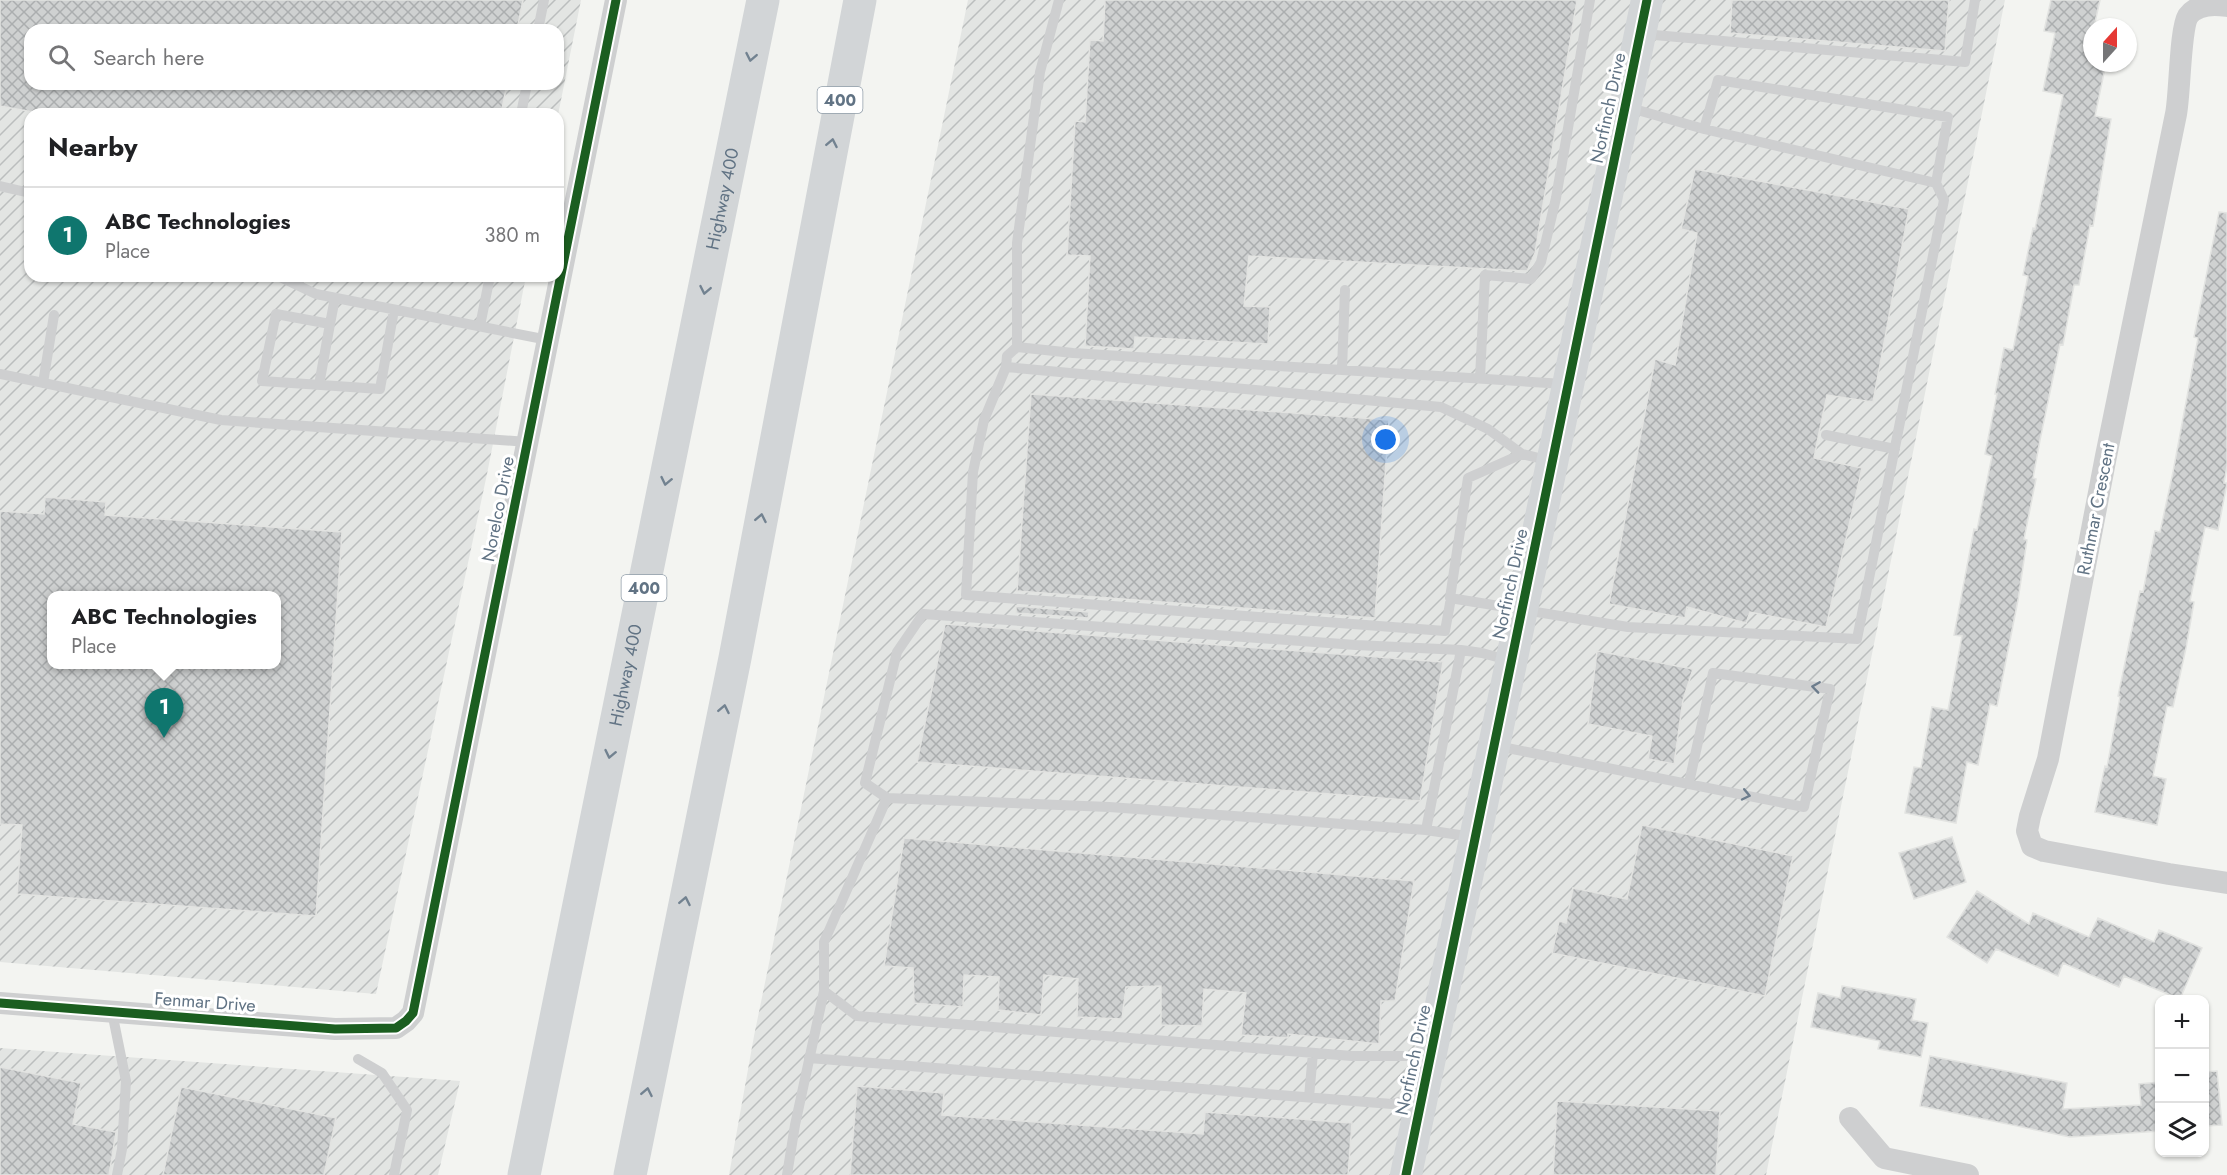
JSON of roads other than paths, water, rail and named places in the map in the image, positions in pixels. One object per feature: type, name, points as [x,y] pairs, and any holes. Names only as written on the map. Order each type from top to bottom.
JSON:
[{"type":"highway","name":"Highway 400","points":[[524,1175],[763,0]]},
{"type":"highway","name":"400","points":[[633,1166],[735,658],[860,0]]},
{"type":"street","name":"Norelco Drive","points":[[564,260],[616,0]]},
{"type":"street","name":"Norfinch Drive","points":[[1406,1175],[1647,0]]},
{"type":"street","name":"Ruthmar Crescent","points":[[2227,6],[2210,5],[2198,8],[2189,15],[2184,26],[2180,93],[2176,114],[2106,456],[2048,759],[2027,831],[2032,846],[2044,851],[2227,883]]},
{"type":"street","name":"Norelco Drive","points":[[406,1022],[413,1013],[418,994],[560,282]]},
{"type":"street","name":"Fenmar Drive","points":[[0,1003],[335,1029],[396,1028],[406,1022]]},
{"type":"street","points":[[1850,1118],[1884,1158],[1968,1175]]},
{"type":"lane","points":[[539,24],[544,0]]},
{"type":"lane","points":[[1059,0],[1040,72],[1017,243],[1017,347],[1007,356],[1006,367],[984,420],[973,472],[966,595],[1445,631]]},
{"type":"lane","points":[[1480,378],[1485,275],[1531,279],[1541,262],[1556,198],[1590,0]]},
{"type":"lane","points":[[1640,33],[1682,39],[1965,62],[1975,0]]},
{"type":"lane","points":[[1451,597],[1628,627],[1857,639],[1944,200],[1936,183],[1948,117],[1718,80],[1704,129]]},
{"type":"lane","points":[[522,108],[526,90]]},
{"type":"lane","points":[[1625,107],[1704,129],[1936,183]]},
{"type":"lane","points":[[0,186],[24,191]]},
{"type":"lane","points":[[291,282],[316,294],[548,340]]},
{"type":"lane","points":[[480,326],[489,282]]},
{"type":"lane","points":[[1342,369],[1345,290]]},
{"type":"lane","points":[[319,385],[335,298]]},
{"type":"lane","points":[[330,324],[276,314],[262,381],[380,389],[394,310]]},
{"type":"lane","points":[[43,383],[54,315]]},
{"type":"lane","points":[[1017,347],[1072,353],[1568,385]]},
{"type":"lane","points":[[1006,367],[1442,407],[1488,429],[1522,454],[1553,461]]},
{"type":"lane","points":[[0,374],[221,420],[528,442]]},
{"type":"lane","points":[[1826,435],[1895,448]]},
{"type":"lane","points":[[1443,649],[1468,478],[1522,454]]},
{"type":"lane","points":[[1475,838],[1426,830],[1109,807],[887,798],[865,783],[897,652],[922,614],[1356,645],[1461,650],[1482,652],[1512,661]]},
{"type":"lane","points":[[1426,830],[1461,650]]},
{"type":"lane","points":[[1494,746],[1804,807],[1830,689],[1713,673],[1689,783]]},
{"type":"lane","points":[[787,1175],[824,991],[824,942],[887,798]]},
{"type":"lane","points":[[824,991],[857,1016],[1352,1056],[1431,1056]]},
{"type":"lane","points":[[112,1011],[126,1081],[122,1149],[117,1175]]},
{"type":"lane","points":[[1310,1097],[1313,1053]]},
{"type":"lane","points":[[809,1058],[1392,1104],[1422,1095]]},
{"type":"lane","points":[[358,1059],[382,1073],[407,1110],[394,1175]]},
{"type":"place","name":"ABC Technologies","points":[[164,738]]}]
